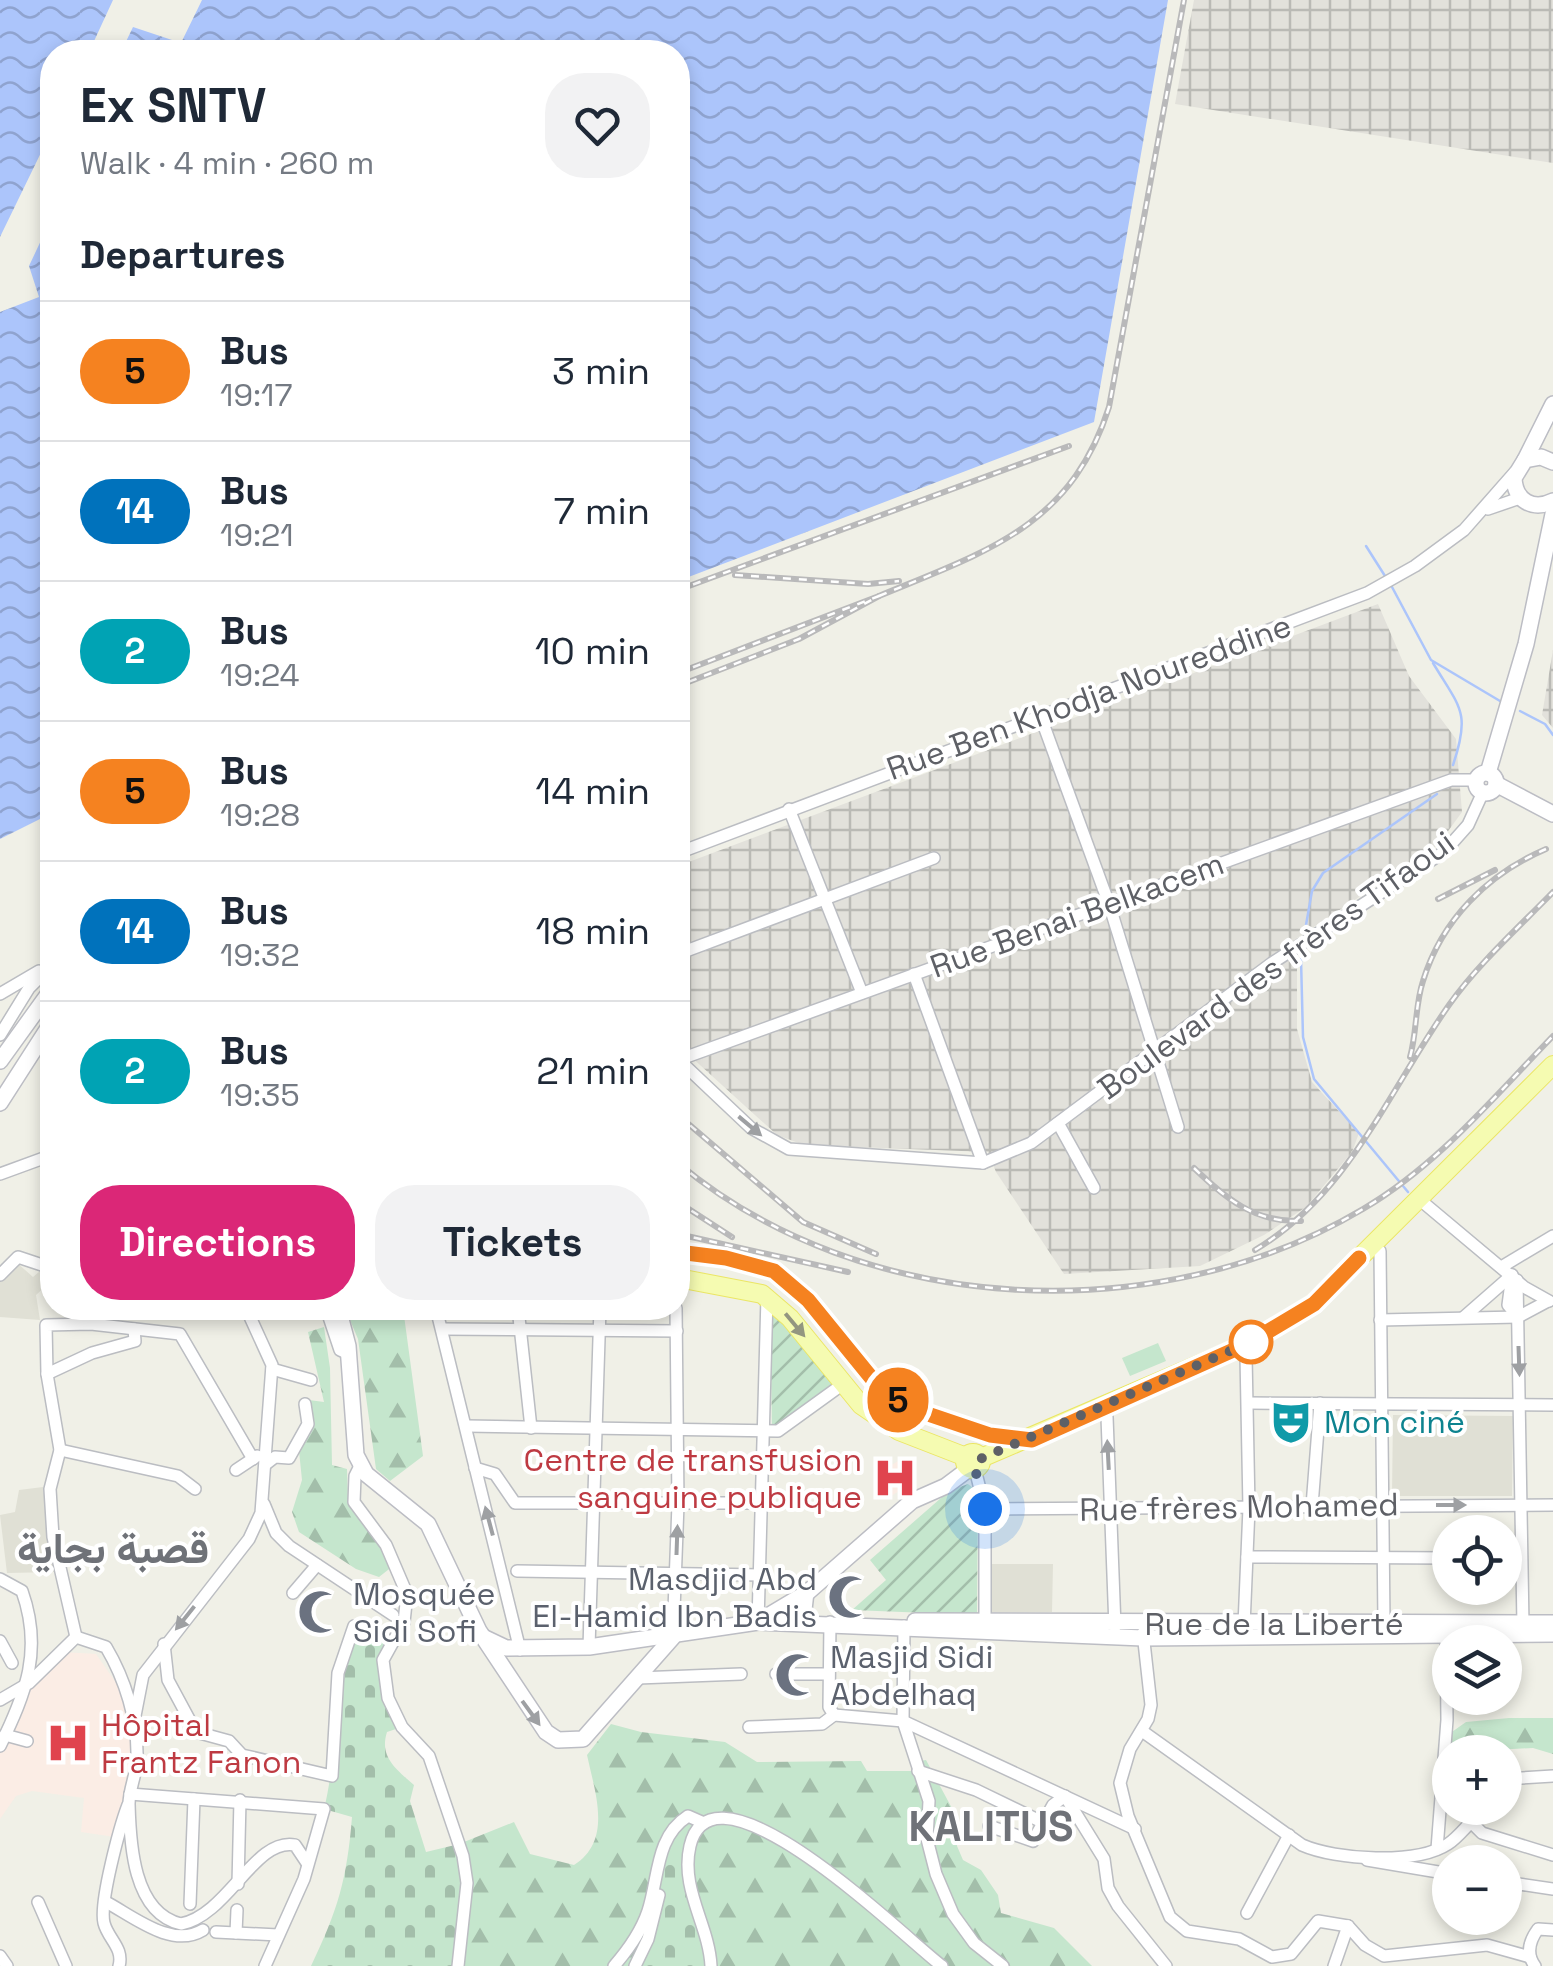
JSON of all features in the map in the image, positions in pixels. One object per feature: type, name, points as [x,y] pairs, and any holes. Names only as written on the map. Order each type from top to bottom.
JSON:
[{"type":"main road","points":[[1553,404],[1520,466],[1514,486],[1520,498],[1551,522],[1526,644],[1486,782],[1553,814]]},
{"type":"main road","points":[[1520,466],[1541,457],[1553,462]]},
{"type":"main road","points":[[1535,506],[1553,501]]},
{"type":"main road","points":[[0,1061],[40,1005]]},
{"type":"main road","points":[[0,1103],[40,1041]]},
{"type":"main road","points":[[690,1280],[745,1288],[766,1297],[790,1318],[861,1405],[899,1431],[974,1462],[1107,1417],[1246,1356],[1319,1310],[1380,1252],[1422,1202],[1553,1065]]},
{"type":"main road","points":[[479,1632],[506,1648],[520,1650],[589,1647],[758,1622],[808,1592],[912,1501],[946,1486],[974,1462],[1032,1440],[1284,1324],[1314,1304],[1553,1082]]},
{"type":"main road","points":[[690,1254],[774,1271],[808,1300],[878,1386],[910,1408],[972,1429],[1032,1440]]},
{"type":"main road","points":[[341,1320],[349,1354],[353,1447],[360,1464],[374,1481],[428,1524],[479,1632],[546,1732],[572,1742],[594,1731],[673,1637]]},
{"type":"main road","points":[[972,1429],[974,1462]]},
{"type":"main road","name":"Rue de la Liberté","points":[[758,1622],[1432,1637]]},
{"type":"main road","name":"Rue de la Liberté","points":[[1143,1631],[1244,1625],[1553,1624]]},
{"type":"main road","name":"Rue de la Liberté","points":[[1522,1635],[1553,1634]]},
{"type":"main road","points":[[502,1669],[503,1657],[520,1650]]},
{"type":"street","name":"Rue Ben Khodja Noureddine","points":[[690,848],[1367,593],[1416,566],[1484,512],[1520,466]]},
{"type":"street","name":"Rue Ben Khodja Noureddine","points":[[1484,512],[1520,498]]},
{"type":"street","points":[[1040,715],[1109,904],[1157,1049],[1178,1128]]},
{"type":"street","name":"Rue Benai Belkacem","points":[[690,1056],[1451,780],[1486,782]]},
{"type":"street","name":"Boulevard des frères Tifaoui","points":[[690,1071],[751,1128],[789,1149],[983,1163],[1031,1142],[1272,963],[1323,935],[1444,852],[1468,825],[1486,782]]},
{"type":"street","points":[[788,809],[862,993]]},
{"type":"street","points":[[690,950],[934,858]]},
{"type":"street","points":[[0,994],[40,971]]},
{"type":"street","points":[[914,974],[983,1163]]},
{"type":"street","points":[[0,1035],[40,977]]},
{"type":"street","points":[[1058,1123],[1094,1188]]},
{"type":"street","points":[[0,1174],[40,1159]]},
{"type":"street","points":[[1422,1202],[1551,1301]]},
{"type":"street","points":[[1464,1317],[1553,1236]]},
{"type":"street","points":[[1380,1252],[1384,1624]]},
{"type":"street","points":[[0,1275],[18,1257],[40,1263]]},
{"type":"street","points":[[1511,1274],[1518,1316],[1521,1515]]},
{"type":"street","points":[[758,1622],[764,1503],[760,1431],[766,1297]]},
{"type":"street","points":[[1380,1320],[1518,1316],[1551,1301]]},
{"type":"street","points":[[132,1722],[136,1719],[143,1675],[248,1539],[264,1510],[272,1369],[251,1320]]},
{"type":"street","points":[[330,1320],[340,1350],[349,1354]]},
{"type":"street","points":[[439,1320],[520,1650]]},
{"type":"street","points":[[519,1320],[531,1428]]},
{"type":"street","points":[[589,1647],[599,1320]]},
{"type":"street","points":[[673,1637],[678,1504],[677,1320]]},
{"type":"street","points":[[76,1638],[53,1537],[50,1489],[60,1450],[47,1374],[46,1325],[180,1334],[253,1458]]},
{"type":"street","points":[[47,1374],[113,1345],[135,1341],[134,1328]]},
{"type":"street","points":[[442,1330],[677,1331]]},
{"type":"street","points":[[1244,1625],[1249,1508],[1246,1356]]},
{"type":"street","points":[[272,1369],[311,1380]]},
{"type":"street","points":[[467,1426],[675,1426],[778,1431],[843,1384]]},
{"type":"street","points":[[1249,1403],[1553,1406]]},
{"type":"street","points":[[1312,1506],[1320,1403]]},
{"type":"street","points":[[236,1470],[253,1458],[289,1458],[308,1424],[305,1404]]},
{"type":"street","points":[[1107,1417],[1115,1630]]},
{"type":"street","points":[[60,1450],[178,1476],[195,1488]]},
{"type":"street","points":[[974,1462],[985,1509],[984,1625]]},
{"type":"street","points":[[360,1464],[354,1476],[354,1502],[394,1561],[407,1594],[383,1660],[383,1674],[402,1728],[429,1756],[463,1856],[467,1883],[458,1966]]},
{"type":"street","points":[[475,1468],[495,1474],[515,1503],[764,1503]]},
{"type":"street","name":"Rue frères Mohamed","points":[[985,1509],[1553,1505]]},
{"type":"street","points":[[264,1510],[276,1533],[398,1618]]},
{"type":"street","points":[[1247,1557],[1432,1559]]},
{"type":"street","points":[[293,1594],[317,1565]]},
{"type":"street","points":[[518,1571],[761,1576]]},
{"type":"street","points":[[0,1578],[22,1591],[39,1663]]},
{"type":"street","points":[[1522,1590],[1523,1625]]},
{"type":"street","points":[[808,1592],[806,1610],[812,1621]]},
{"type":"street","points":[[830,1622],[828,1674],[832,1715]]},
{"type":"street","points":[[164,1644],[168,1680],[196,1732],[230,1741],[242,1755],[332,1776],[338,1673],[354,1626]]},
{"type":"street","points":[[906,1626],[903,1721],[929,1801],[927,1839],[953,1914],[974,1943],[1004,1966]]},
{"type":"street","points":[[1143,1631],[1150,1706],[1120,1783],[1160,1901],[1170,1917],[1187,1931],[1240,1939],[1272,1958],[1291,1954],[1318,1922],[1348,1926],[1365,1945],[1384,1956],[1487,1944],[1544,1966]]},
{"type":"street","points":[[26,1742],[3,1740],[39,1663],[76,1638]]},
{"type":"street","points":[[76,1638],[106,1647],[127,1689],[138,1758],[106,1902],[104,1924],[121,1956],[119,1966]]},
{"type":"street","points":[[0,1641],[12,1663]]},
{"type":"street","points":[[638,1678],[742,1674]]},
{"type":"street","points":[[776,1674],[828,1674]]},
{"type":"street","points":[[0,1700],[29,1683]]},
{"type":"street","points":[[749,1727],[822,1724],[832,1715],[903,1721],[1135,1829]]},
{"type":"street","points":[[1437,1845],[1447,1715]]},
{"type":"street","points":[[1142,1732],[1289,1835],[1323,1854],[1432,1871]]},
{"type":"street","points":[[918,1772],[976,1790],[1042,1822]]},
{"type":"street","points":[[1522,1778],[1553,1776]]},
{"type":"street","points":[[989,1826],[1028,1842],[1065,1796]]},
{"type":"street","points":[[1065,1796],[1104,1859],[1108,1888],[1166,1966]]},
{"type":"street","points":[[130,1798],[240,1800],[324,1810],[265,1966]]},
{"type":"street","points":[[130,1798],[140,1882],[153,1907],[167,1920],[180,1924],[195,1920],[226,1899],[277,1845],[295,1845],[307,1863]]},
{"type":"street","points":[[190,1904],[194,1799]]},
{"type":"street","points":[[238,1884],[240,1800]]},
{"type":"street","points":[[614,1966],[647,1914],[660,1856],[680,1821],[695,1816],[704,1823]]},
{"type":"street","points":[[711,1966],[688,1879],[690,1844],[704,1823],[728,1816],[809,1856],[880,1910],[942,1966]]},
{"type":"street","points":[[1442,1845],[1468,1825]]},
{"type":"street","points":[[1475,1825],[1482,1833],[1553,1855]]},
{"type":"street","points":[[1247,1913],[1289,1835]]},
{"type":"street","points":[[1358,1858],[1432,1850]]},
{"type":"street","points":[[635,1966],[655,1916],[660,1856]]},
{"type":"street","points":[[1522,1884],[1553,1889]]},
{"type":"street","points":[[38,1902],[66,1966]]},
{"type":"street","points":[[106,1902],[175,1938],[210,1931],[278,1935]]},
{"type":"street","points":[[236,1932],[237,1910]]},
{"type":"street","points":[[1334,1966],[1348,1926]]},
{"type":"street","points":[[1532,1961],[1529,1944],[1538,1929],[1553,1930]]},
{"type":"street","points":[[0,1956],[7,1966]]},
{"type":"shaded area","points":[[1194,0],[1553,0],[1553,163],[1175,104]]},
{"type":"shaded area","points":[[1378,604],[1409,676],[1456,739],[1462,812],[1438,845],[1297,938],[1297,1029],[1312,1082],[1359,1133],[1352,1152],[1306,1207],[1264,1235],[1200,1266],[1064,1274],[996,1172],[988,1152],[804,1145],[777,1135],[690,1056],[690,862]]},
{"type":"shaded area","points":[[1553,650],[1553,728],[1542,715]]},
{"type":"shaded area","points":[[16,1262],[33,1277],[40,1271],[40,1291],[36,1295],[40,1320],[0,1317],[0,1279]]},
{"type":"shaded area","points":[[1393,1415],[1513,1416],[1512,1496],[1392,1496]]},
{"type":"shaded area","name":"Centre de transfusion sanguine publique","points":[[901,1459],[915,1480],[890,1497],[876,1475]]},
{"type":"shaded area","points":[[43,1487],[55,1572],[7,1573],[0,1515],[15,1512],[19,1490]]},
{"type":"shaded area","points":[[987,1564],[1053,1564],[1052,1612],[991,1612],[987,1607]]},
{"type":"shaded area","name":"Hôpital Frantz Fanon","points":[[63,1652],[96,1654],[124,1694],[135,1757],[115,1837],[81,1832],[84,1798],[32,1791],[16,1796],[0,1819],[0,1751],[33,1684]]},
{"type":"green space","points":[[770,1303],[840,1390],[772,1432]]},
{"type":"green space","points":[[350,1320],[405,1320],[423,1456],[390,1481],[376,1469],[358,1339]]},
{"type":"green space","points":[[324,1327],[330,1368],[332,1465],[347,1469],[348,1500],[393,1566],[379,1577],[356,1569],[299,1532],[292,1512],[302,1480],[299,1451],[314,1422],[309,1400],[324,1402],[308,1332]]},
{"type":"green space","points":[[1158,1343],[1166,1361],[1130,1376],[1122,1358]]},
{"type":"green space","points":[[968,1484],[978,1492],[977,1615],[852,1610],[886,1580],[870,1560],[949,1491]]},
{"type":"green space","points":[[359,1633],[390,1644],[383,1660],[402,1727],[387,1732],[385,1749],[391,1762],[414,1785],[410,1801],[426,1852],[455,1845],[463,1884],[455,1966],[311,1966],[335,1911],[347,1859],[352,1817],[324,1809],[343,1675]]},
{"type":"green space","points":[[1553,1718],[1553,1754],[1522,1749],[1522,1735],[1449,1735],[1466,1722]]},
{"type":"green space","points":[[611,1724],[641,1732],[725,1742],[757,1762],[861,1761],[867,1771],[917,1771],[920,1761],[926,1760],[954,1812],[957,1846],[963,1860],[981,1870],[998,1895],[1001,1913],[1054,1928],[1092,1966],[714,1966],[647,1914],[614,1966],[458,1966],[459,1844],[514,1822],[530,1854],[574,1865],[594,1843],[597,1829],[597,1800],[587,1755]]},
{"type":"green space","points":[[701,1820],[688,1857],[711,1966],[616,1966],[626,1955],[659,1866],[682,1823]]},
{"type":"water","points":[[0,0],[113,0],[95,40],[40,40],[40,155],[0,237]]},
{"type":"water","points":[[202,0],[1168,0],[1094,422],[690,576],[690,40],[182,40]]},
{"type":"water","points":[[133,27],[172,40],[127,40]]},
{"type":"water","points":[[40,243],[40,819],[0,839],[0,312],[39,297],[29,266]]},
{"type":"waterway","points":[[1366,546],[1385,576]]},
{"type":"waterway","points":[[1392,587],[1431,660],[1500,701]]},
{"type":"waterway","points":[[1433,663],[1450,690],[1462,721],[1453,765]]},
{"type":"waterway","points":[[1520,711],[1545,724],[1553,735]]},
{"type":"waterway","points":[[1306,925],[1312,891],[1323,873],[1437,794]]},
{"type":"waterway","points":[[1301,959],[1303,1037],[1314,1079],[1408,1192]]},
{"type":"railway","points":[[879,596],[988,549],[1019,530],[1072,481],[1093,448],[1109,407],[1184,0]]},
{"type":"railway","points":[[690,586],[1069,446]]},
{"type":"railway","points":[[735,575],[868,584],[899,581]]},
{"type":"railway","points":[[690,668],[879,596],[799,639],[690,681]]},
{"type":"railway","points":[[1410,1057],[1420,990],[1442,938],[1487,885],[1546,849]]},
{"type":"railway","points":[[1438,899],[1495,870]]},
{"type":"railway","points":[[1255,1250],[1288,1227],[1342,1171],[1460,990],[1553,892]]},
{"type":"railway","points":[[690,1171],[752,1214],[834,1252],[922,1277],[1013,1290],[1105,1289],[1195,1275],[1282,1248],[1363,1209],[1390,1191],[1440,1151],[1553,1036]]},
{"type":"railway","points":[[690,1125],[803,1222],[876,1254]]},
{"type":"railway","points":[[1194,1168],[1217,1189],[1255,1213],[1301,1221]]},
{"type":"railway","points":[[690,1210],[732,1237]]},
{"type":"railway","points":[[690,1237],[848,1272]]},
{"type":"bus line","name":"5","points":[[690,1254],[752,1264],[774,1271],[793,1284],[878,1386],[910,1408],[990,1435],[1032,1440],[1284,1324],[1314,1304],[1359,1258]]},
{"type":"place","name":"Mon ciné","points":[[1291,1422]]},
{"type":"place","name":"Centre de transfusion sanguine publique","points":[[895,1478]]},
{"type":"place","name":"Masdjid Abd El-Hamid Ibn Badis","points":[[850,1597]]},
{"type":"place","name":"Mosquée Sidi Sofi","points":[[320,1612]]},
{"type":"place","name":"Masjid Sidi Abdelhaq","points":[[797,1675]]},
{"type":"place","name":"Hôpital Frantz Fanon","points":[[68,1743]]},
{"type":"district","name":"قصبة بجاية","points":[[113,1548]]},
{"type":"district","name":"KALITUS","points":[[991,1826]]},
{"type":"route","points":[[985,1509],[975,1469],[982,1458],[1032,1440],[1251,1342]]}]
